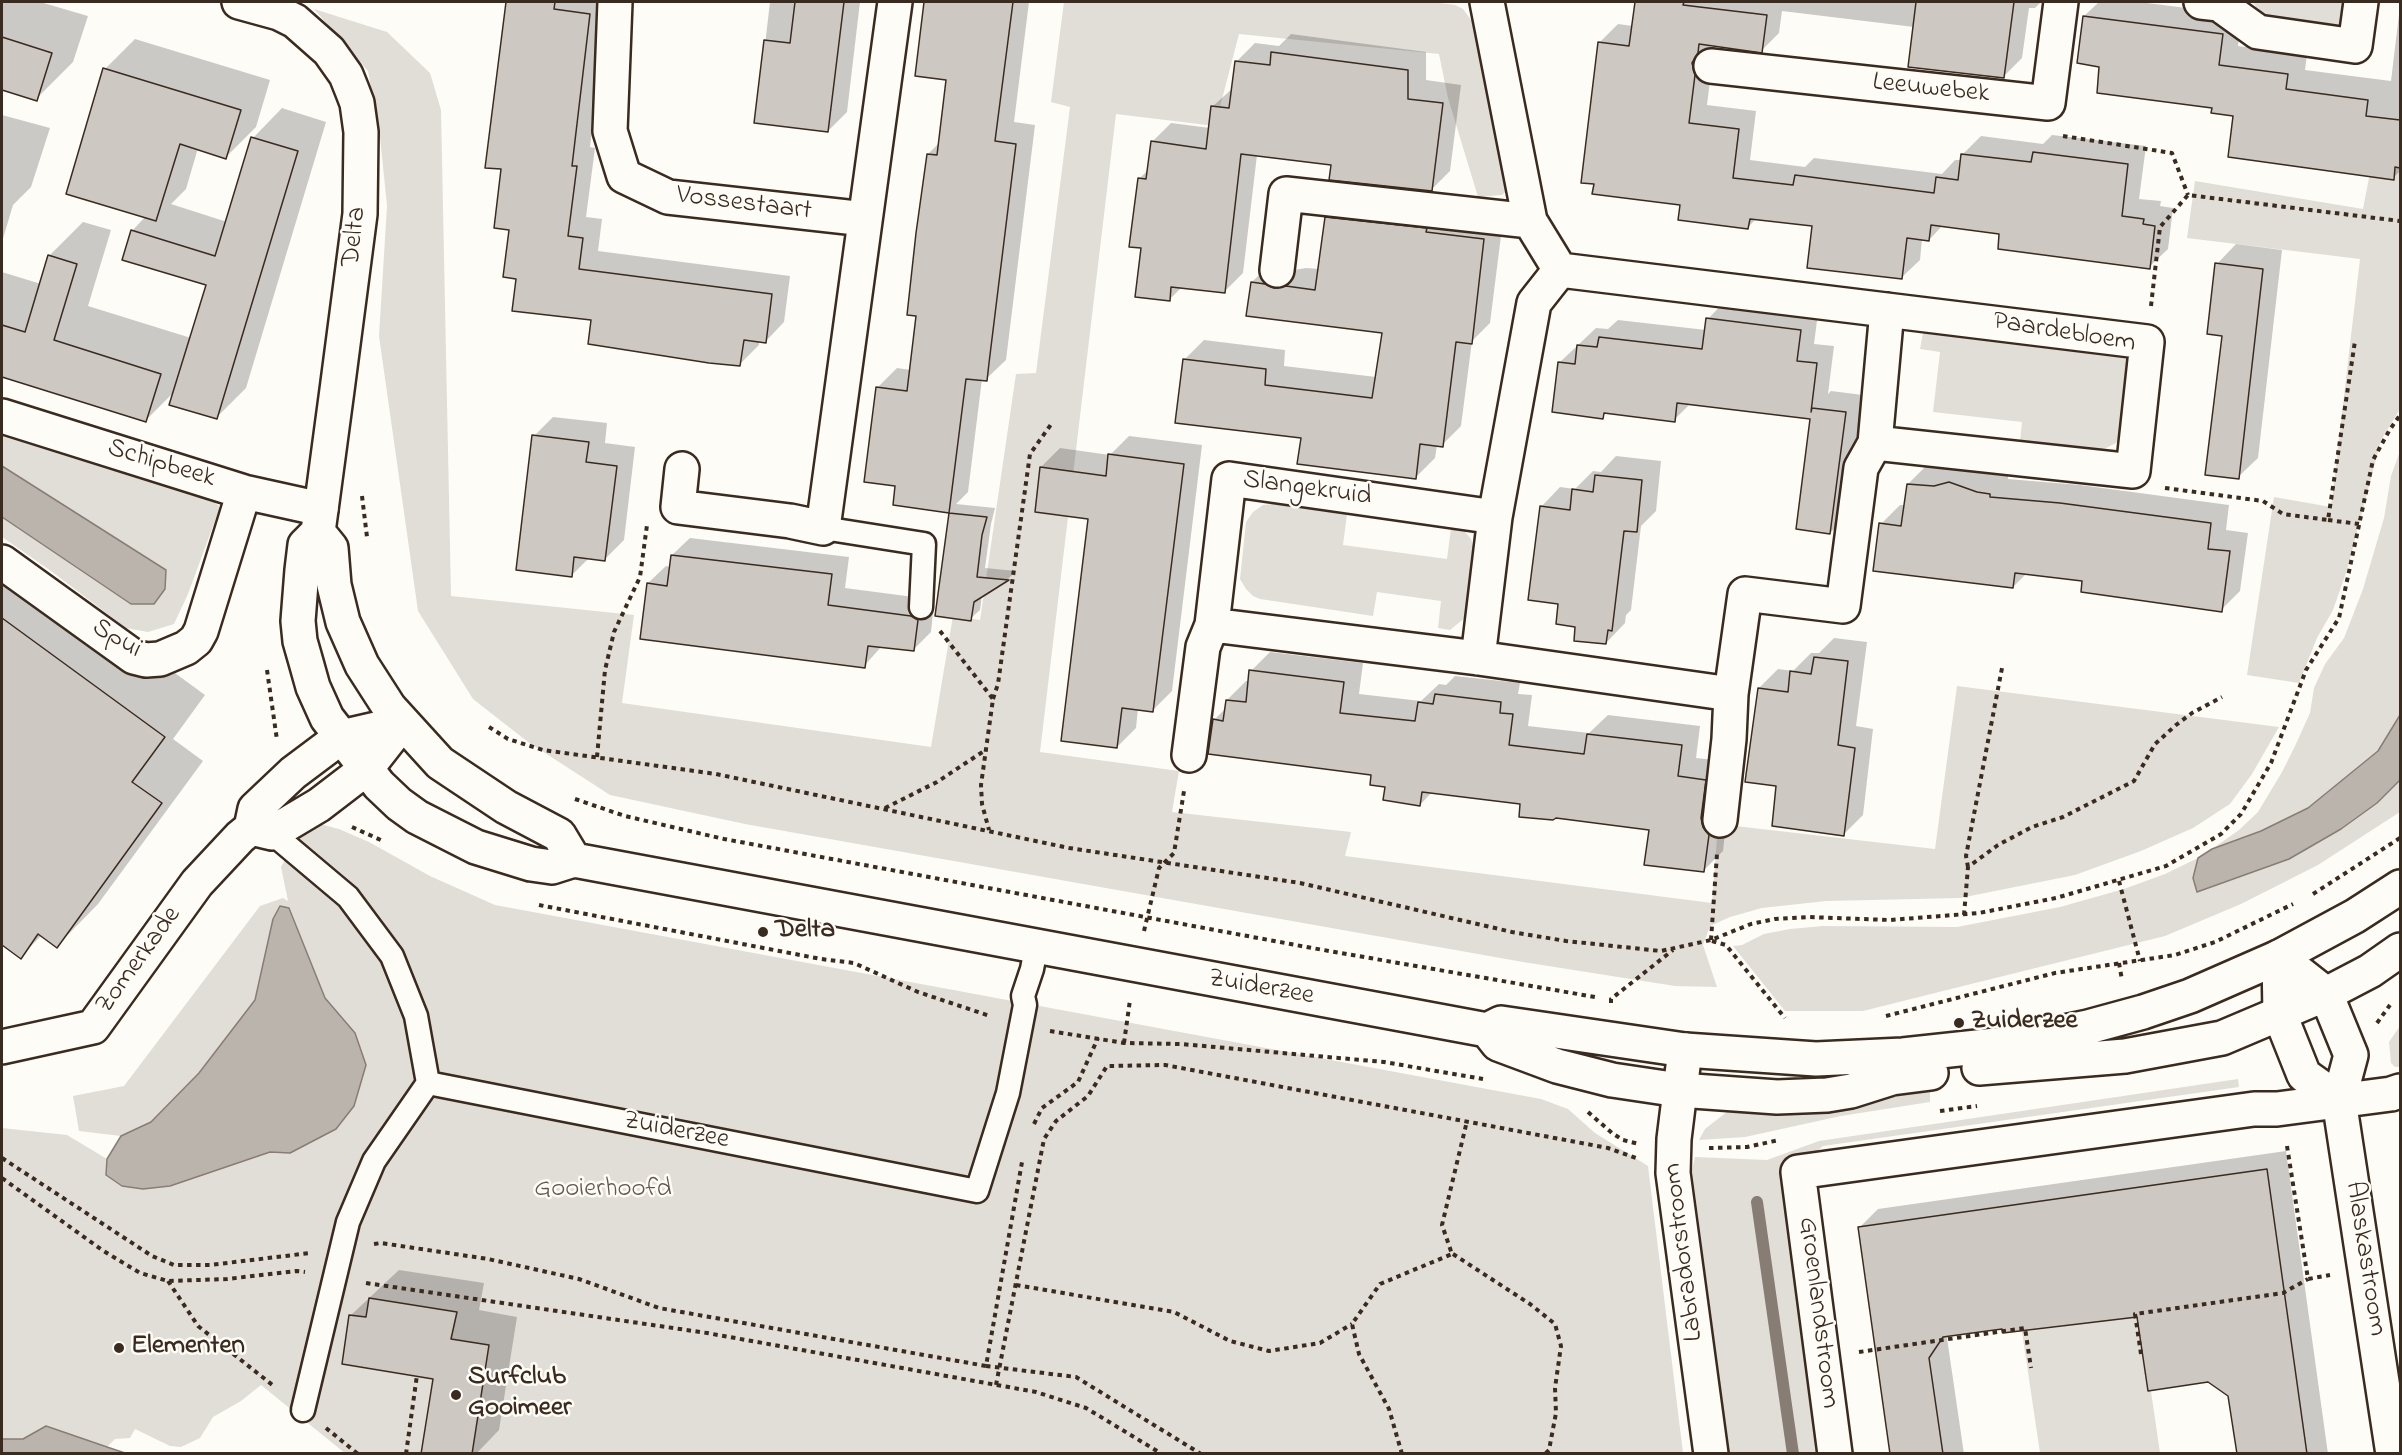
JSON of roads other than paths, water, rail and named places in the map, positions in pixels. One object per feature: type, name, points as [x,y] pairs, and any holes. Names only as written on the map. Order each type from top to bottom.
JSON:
[{"type":"street","name":"Delta","points":[[239,2],[282,7],[295,21],[318,39],[339,63],[357,103],[361,132],[360,214],[320,521],[305,545],[300,595],[300,641],[319,700],[327,718],[341,737]]},
{"type":"street","name":"Vossestaart","points":[[615,2],[610,131],[624,176],[668,197],[865,219]]},
{"type":"street","points":[[682,469],[678,507],[790,521],[823,528],[895,2]]},
{"type":"street","points":[[1478,658],[1496,517],[1534,303],[1560,270],[1530,221],[1487,2]]},
{"type":"street","name":"Leeuwebek","points":[[1712,66],[2049,102],[2061,2]]},
{"type":"street","points":[[2213,2],[2258,32],[2355,46],[2361,2]]},
{"type":"street","points":[[1276,270],[1286,194],[1530,221]]},
{"type":"street","name":"Paardebloem","points":[[1560,270],[2147,342],[2133,471],[1875,443]]},
{"type":"street","points":[[1720,820],[1729,739],[1731,694],[1745,594],[1843,606],[1861,468],[1875,443],[1887,310]]},
{"type":"street","name":"Schipbeek","points":[[2,416],[244,492],[320,521]]},
{"type":"street","name":"Slangekruid","points":[[1189,755],[1203,647],[1212,625],[1229,478],[1496,517]]},
{"type":"street","name":"Spui","points":[[2,562],[135,657],[146,660],[160,659],[186,648],[196,640],[201,631],[244,492]]},
{"type":"street","points":[[320,521],[331,548],[337,600],[352,644],[381,698],[428,752],[452,773],[506,807],[559,836],[574,860]]},
{"type":"street","points":[[1212,625],[1478,658],[1731,694]]},
{"type":"street","name":"Zomerkade","points":[[262,831],[255,809],[293,773],[341,737],[402,723]]},
{"type":"street","name":"Zomerkade","points":[[2,1047],[93,1027],[197,883],[240,837],[307,813],[366,769],[402,723]]},
{"type":"street","name":"Zuiderzee","points":[[341,737],[379,785],[405,809],[476,847],[531,864],[552,867],[574,860],[1036,948],[1487,1030],[1501,1023],[1685,1050],[1734,1054],[1844,1059],[1960,1051],[2088,1027],[2190,996],[2279,957],[2355,916],[2400,887]]},
{"type":"street","name":"Zuiderzee","points":[[1487,1030],[1498,1044],[1557,1066],[1612,1080],[1679,1090],[1777,1097],[1827,1095],[1914,1074],[2148,1053],[2222,1038],[2326,994],[2370,971],[2400,950]]},
{"type":"street","points":[[2279,957],[2280,1015],[2304,1075],[2339,1100],[2400,1090]]},
{"type":"street","name":"Alaskastroom","points":[[2279,957],[2326,994],[2351,1054],[2339,1100],[2393,1454]]},
{"type":"street","name":"Labradorstroom","points":[[1685,1050],[1673,1148],[1673,1173],[1711,1454]]},
{"type":"street","name":"Groenlandstroom","points":[[1835,1454],[1798,1172],[2254,1108],[2277,1109],[2339,1100]]},
{"type":"lane","points":[[823,528],[924,544],[921,607]]},
{"type":"lane","points":[[262,831],[348,897],[392,956],[416,1016],[428,1083],[374,1161],[348,1222],[303,1410]]},
{"type":"lane","name":"Zuiderzee","points":[[428,1083],[977,1191],[1008,1093],[1025,1005],[1023,996],[1036,948]]},
{"type":"waterway","points":[[1757,1202],[1793,1454]]},
{"type":"place","name":"Delta","points":[[763,932]]},
{"type":"place","name":"Zuiderzee","points":[[1959,1023]]},
{"type":"place","name":"Elementen","points":[[119,1348]]},
{"type":"place","name":"Surfclub Gooimeer","points":[[456,1395]]},
{"type":"park label","name":"Gooierhoofd","points":[[603,1191]]}]
